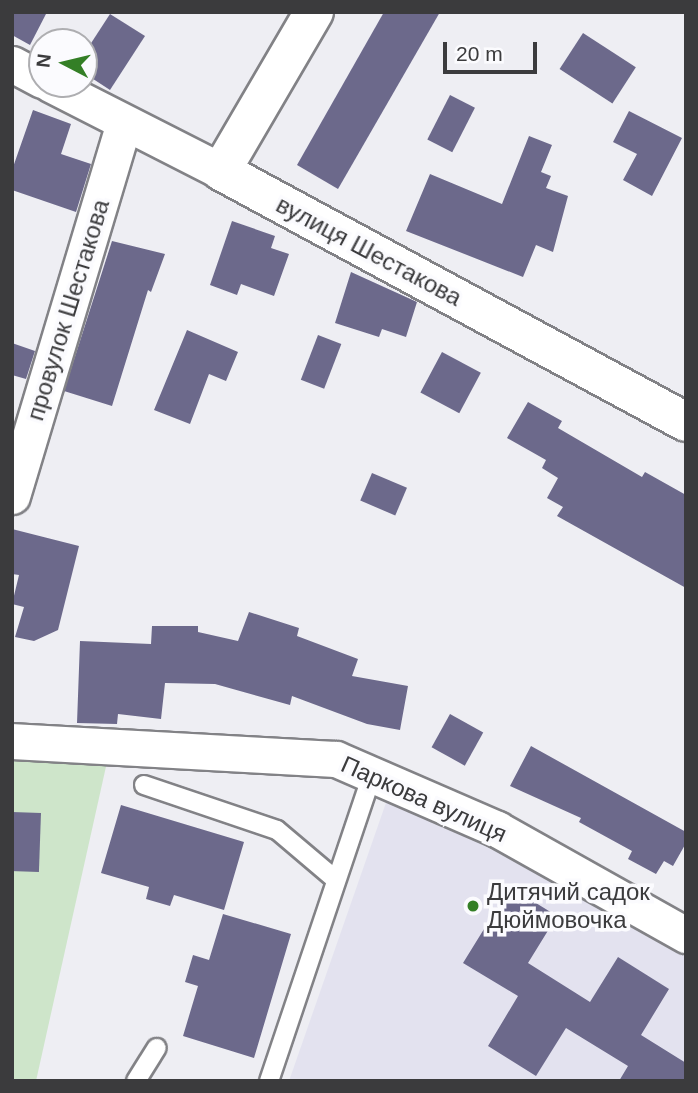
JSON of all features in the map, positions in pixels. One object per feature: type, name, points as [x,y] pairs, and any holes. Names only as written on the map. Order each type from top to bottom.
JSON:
[{"type":"street","points":[[221,170],[314,12]]},
{"type":"street","points":[[12,64],[28,73]]},
{"type":"street","name":"вулиця Шестакова","points":[[77,98],[221,170],[686,422]]},
{"type":"street","name":"провулок Шестакова","points":[[12,496],[124,123]]},
{"type":"street","name":"Паркова вулиця","points":[[12,741],[335,759],[497,829],[686,935]]},
{"type":"lane","points":[[269,1081],[372,775]]},
{"type":"lane","points":[[144,785],[277,830],[335,879]]},
{"type":"lane","points":[[135,1081],[157,1048]]},
{"type":"shaded area","name":"Дитячий садок Дюймовочка","points":[[388,797],[508,855],[686,957],[686,1081],[289,1081]]},
{"type":"green space","points":[[12,757],[107,762],[36,1081],[12,1081]]},
{"type":"building","points":[[12,12],[47,12],[39,28],[28,28],[28,44],[12,35]]},
{"type":"building","points":[[384,12],[440,12],[338,189],[297,165]]},
{"type":"building","points":[[110,14],[145,36],[110,90],[98,82],[98,32]]},
{"type":"building","points":[[583,33],[636,67],[612,103],[560,69]]},
{"type":"building","points":[[450,95],[475,108],[452,152],[427,140]]},
{"type":"building","points":[[33,110],[71,124],[61,154],[91,164],[76,212],[12,190],[12,170]]},
{"type":"building","points":[[629,111],[682,138],[652,196],[623,180],[637,154],[613,142]]},
{"type":"building","points":[[529,136],[552,145],[541,172],[551,176],[546,188],[568,196],[553,252],[536,245],[523,277],[406,231],[430,174],[502,204]]},
{"type":"building","points":[[232,221],[275,236],[271,248],[289,254],[274,296],[241,284],[237,295],[210,285]]},
{"type":"building","points":[[112,241],[165,254],[151,292],[148,290],[112,406],[64,391]]},
{"type":"building","points":[[351,272],[417,302],[406,337],[382,329],[379,337],[335,323]]},
{"type":"building","points":[[187,330],[238,352],[226,381],[209,374],[190,424],[154,410]]},
{"type":"building","points":[[318,335],[341,344],[324,389],[301,380]]},
{"type":"building","points":[[12,343],[35,351],[26,379],[12,375]]},
{"type":"building","points":[[442,352],[481,373],[459,413],[420,393]]},
{"type":"building","points":[[528,402],[562,421],[558,428],[642,477],[645,472],[686,495],[686,588],[557,516],[563,507],[547,498],[558,478],[542,468],[546,460],[507,438]]},
{"type":"building","points":[[372,473],[407,488],[395,515],[360,501]]},
{"type":"building","points":[[12,529],[79,546],[58,630],[34,641],[15,637],[24,607],[12,604],[19,575],[12,574]]},
{"type":"building","points":[[249,612],[299,628],[297,636],[358,659],[352,676],[408,686],[400,730],[367,724],[292,696],[290,705],[215,684],[165,683],[161,719],[118,714],[117,724],[77,723],[80,641],[151,644],[152,626],[198,626],[198,632],[238,641]]},
{"type":"building","points":[[450,714],[483,732],[465,766],[432,747]]},
{"type":"building","points":[[531,746],[686,832],[686,843],[673,866],[664,861],[656,874],[628,859],[632,851],[579,822],[581,818],[510,786]]},
{"type":"building","points":[[121,805],[244,842],[224,910],[174,895],[170,906],[146,899],[149,887],[101,873]]},
{"type":"building","points":[[12,812],[41,813],[39,872],[12,871]]},
{"type":"building","points":[[510,887],[557,916],[528,963],[590,1002],[618,957],[669,989],[641,1035],[686,1063],[686,1081],[619,1081],[628,1066],[566,1028],[536,1076],[488,1046],[518,996],[463,963]]},
{"type":"building","points":[[223,914],[291,934],[254,1058],[183,1036],[198,986],[185,982],[193,955],[209,960]]},
{"type":"place","name":"Дитячий садок Дюймовочка","points":[[473,906]]}]
